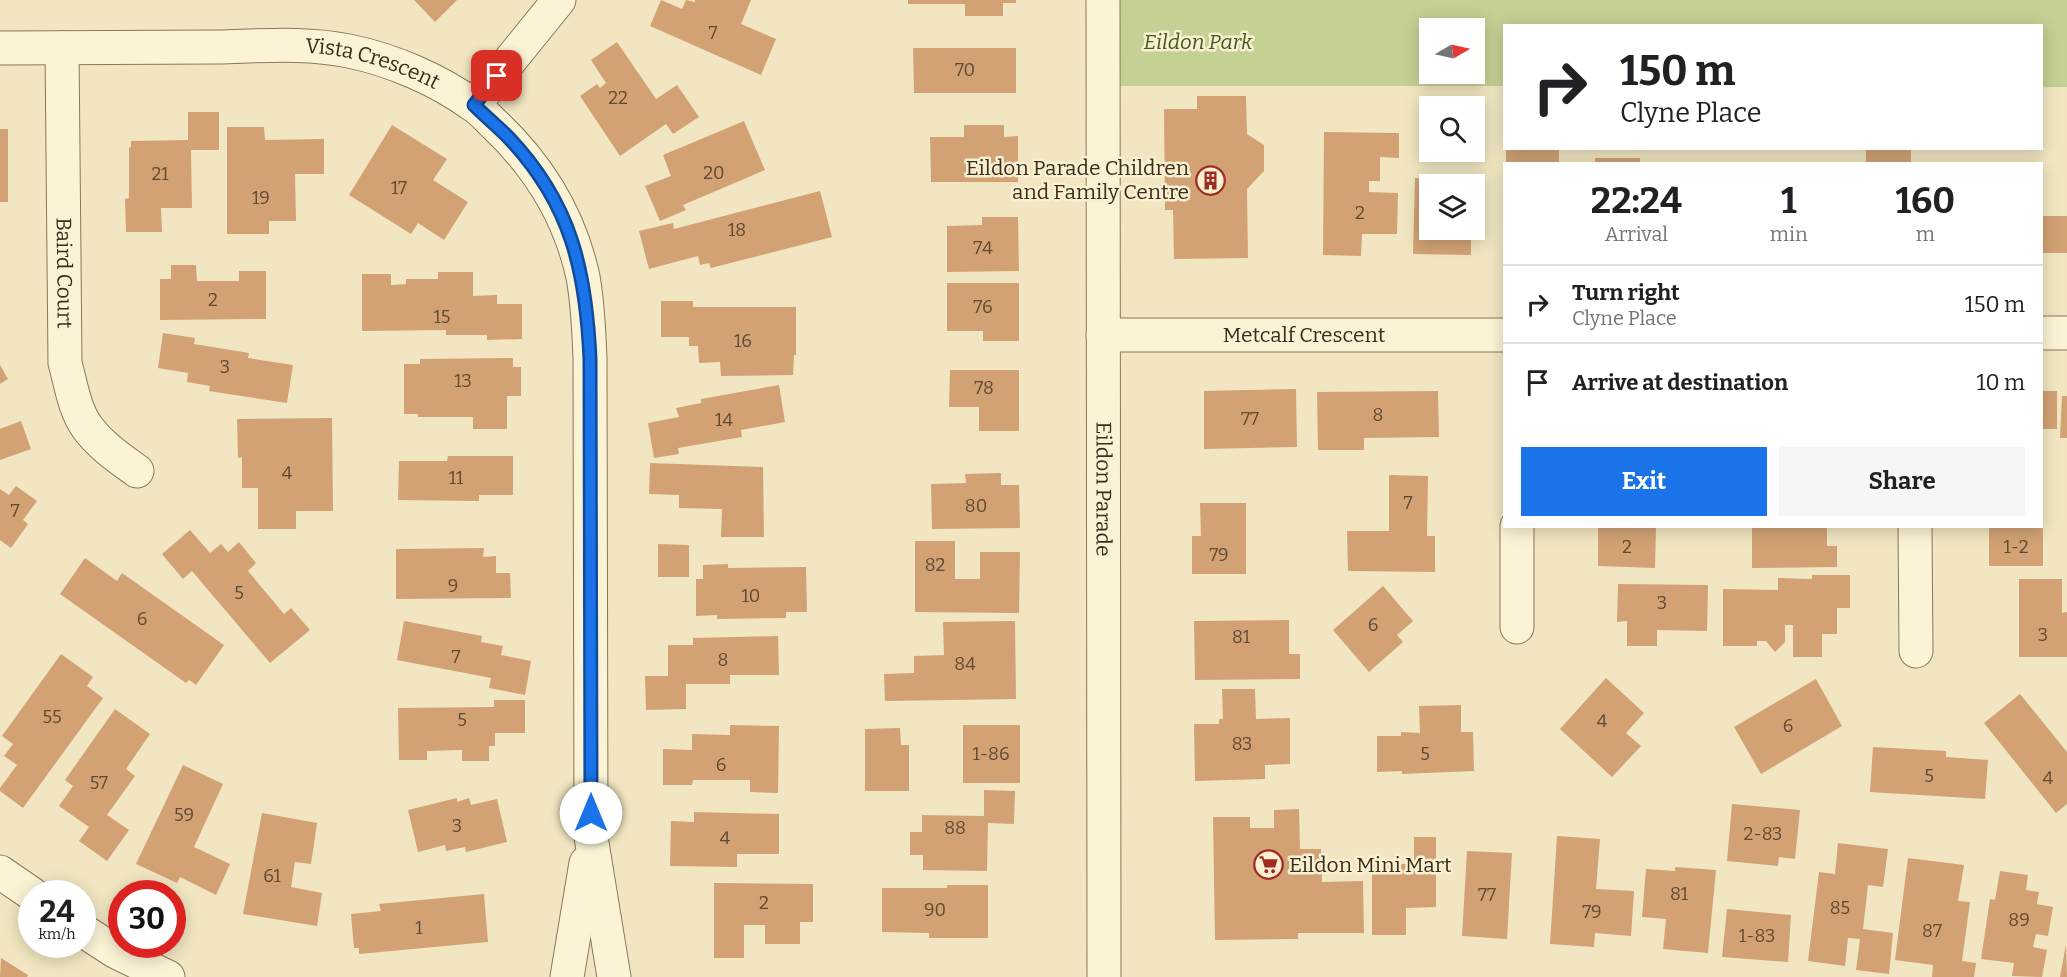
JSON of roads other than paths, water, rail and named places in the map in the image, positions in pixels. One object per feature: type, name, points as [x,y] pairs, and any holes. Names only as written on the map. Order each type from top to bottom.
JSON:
[{"type":"street","points":[[474,105],[559,0]]},
{"type":"street","name":"Eildon Parade","points":[[1103,0],[1104,977]]},
{"type":"street","name":"Vista Crescent","points":[[0,48],[287,46],[348,51],[397,65],[474,105],[508,137],[536,170],[562,215],[583,278],[590,359],[591,837],[614,977]]},
{"type":"street","name":"Baird Court","points":[[62,48],[66,363],[74,398],[86,426],[109,450],[137,471]]},
{"type":"street","points":[[2043,333],[2067,333]]},
{"type":"street","name":"Metcalf Crescent","points":[[1103,335],[1503,335]]},
{"type":"street","points":[[1517,528],[1518,627]]},
{"type":"street","points":[[1915,528],[1916,651]]},
{"type":"street","name":"Vista Crescent","points":[[567,977],[591,837]]},
{"type":"street","points":[[0,872],[18,884]]},
{"type":"street","points":[[96,939],[116,952],[168,977]]},
{"type":"street","points":[[578,977],[591,975],[601,977]]},
{"type":"place","name":"Eildon Parade Children and Family Centre","points":[[1210,180]]},
{"type":"place","name":"Eildon Mini Mart","points":[[1268,865]]},
{"type":"park label","name":"Eildon Park","points":[[1198,42]]}]
